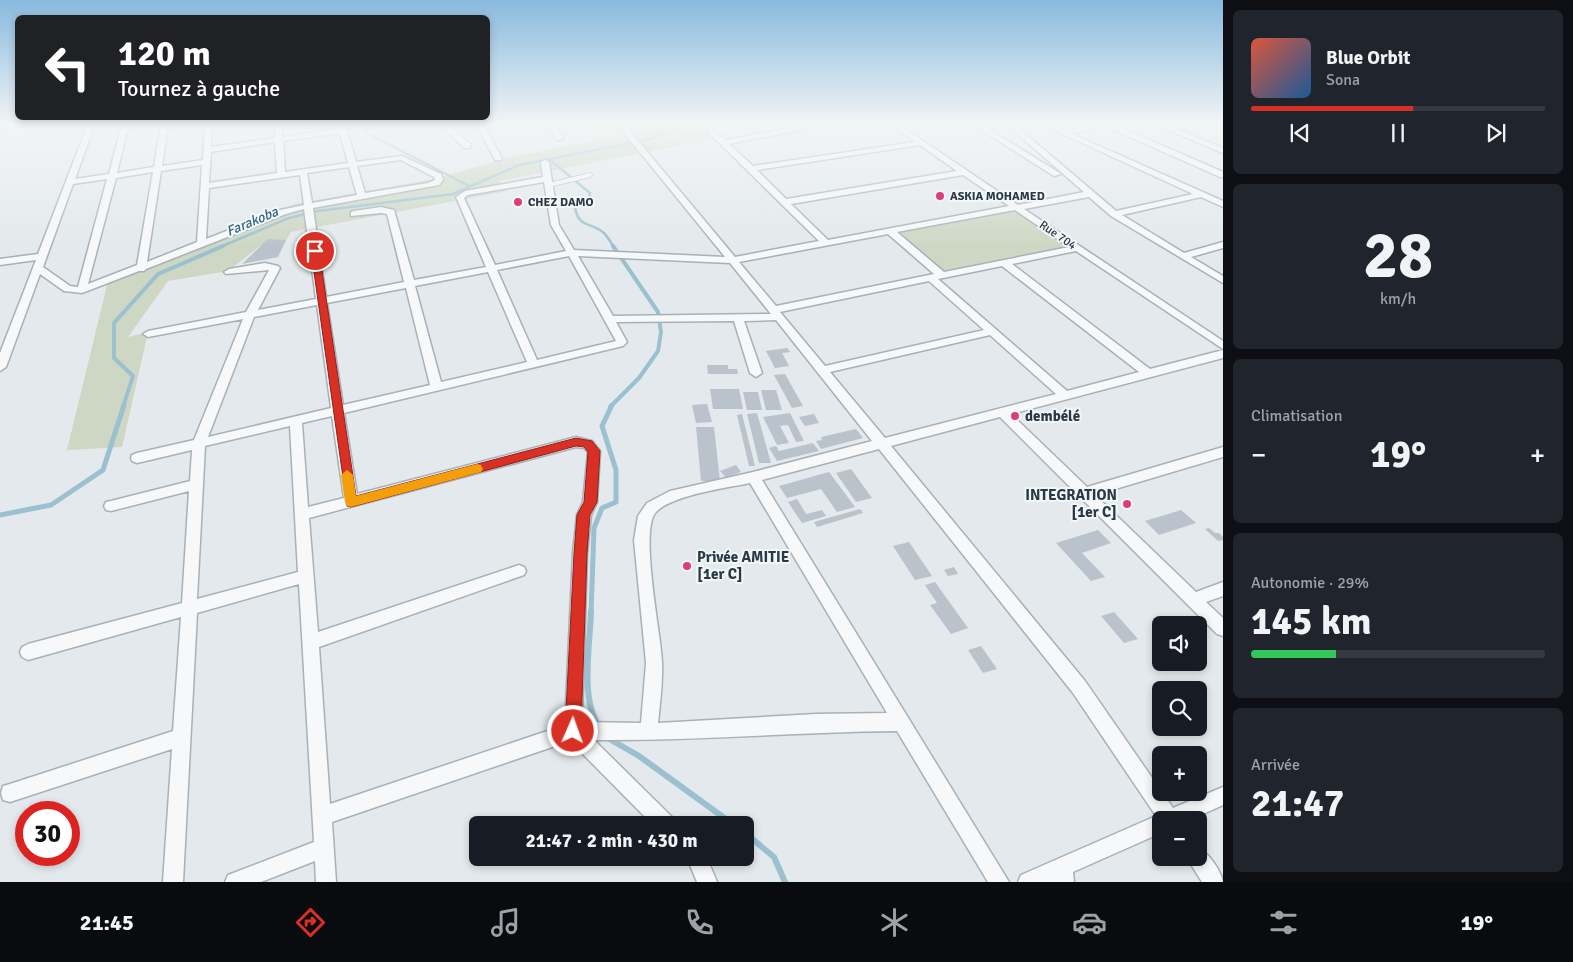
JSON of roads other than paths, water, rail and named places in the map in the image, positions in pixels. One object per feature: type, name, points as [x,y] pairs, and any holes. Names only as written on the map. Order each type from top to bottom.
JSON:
[{"type":"street","points":[[0,367],[76,165]]},
{"type":"street","points":[[82,290],[116,165]]},
{"type":"street","points":[[141,269],[159,165]]},
{"type":"street","points":[[70,182],[184,165]]},
{"type":"street","points":[[201,244],[206,165]]},
{"type":"street","points":[[280,165],[281,174]]},
{"type":"street","points":[[205,186],[339,165]]},
{"type":"street","points":[[353,165],[361,196]]},
{"type":"street","points":[[38,268],[67,289],[82,290],[141,269],[274,215],[308,211],[361,196],[436,183],[438,176],[416,165]]},
{"type":"street","points":[[137,458],[534,365],[622,342],[555,225],[545,165]]},
{"type":"street","points":[[654,165],[1079,687],[1160,811]]},
{"type":"street","points":[[747,165],[826,243]]},
{"type":"street","points":[[751,169],[776,165]]},
{"type":"street","name":"Rue 704","points":[[954,165],[1223,346]]},
{"type":"street","points":[[1042,165],[1089,194]]},
{"type":"street","points":[[1056,165],[1114,214],[1223,280]]},
{"type":"street","points":[[1138,165],[1223,204]]},
{"type":"street","points":[[1200,165],[1223,175]]},
{"type":"street","points":[[303,171],[351,502]]},
{"type":"street","points":[[785,202],[964,172]]},
{"type":"street","points":[[534,365],[460,197],[465,193],[548,182]]},
{"type":"street","points":[[148,334],[572,253],[733,260],[1089,194]]},
{"type":"street","points":[[1114,214],[1202,194]]},
{"type":"street","points":[[354,214],[380,210],[392,212],[437,388]]},
{"type":"street","points":[[890,231],[992,331],[1065,395]]},
{"type":"street","points":[[1183,256],[1223,245]]},
{"type":"street","points":[[610,319],[738,318],[776,314],[936,277],[1078,248]]},
{"type":"street","points":[[0,262],[42,256]]},
{"type":"street","points":[[1004,263],[1149,374]]},
{"type":"street","points":[[173,882],[199,443],[250,315],[275,268],[265,266],[229,272]]},
{"type":"street","points":[[738,318],[756,373]]},
{"type":"street","points":[[822,370],[992,331]]},
{"type":"street","points":[[649,732],[654,663],[641,540],[645,516],[652,507],[670,496],[753,477],[1223,354]]},
{"type":"street","points":[[1002,412],[1223,629]]},
{"type":"street","points":[[296,421],[326,882]]},
{"type":"street","points":[[302,514],[576,442],[588,444],[594,451],[590,502],[584,515],[580,553],[573,731],[657,816]]},
{"type":"street","points":[[1084,493],[1223,452]]},
{"type":"street","points":[[753,477],[999,882]]},
{"type":"street","points":[[111,506],[196,484]]},
{"type":"street","points":[[310,642],[519,571]]},
{"type":"street","points":[[28,652],[306,576]]},
{"type":"street","points":[[1193,600],[1223,589]]},
{"type":"street","points":[[322,816],[573,731],[649,732],[816,722],[901,722]]},
{"type":"street","points":[[10,794],[182,737]]},
{"type":"street","points":[[1189,811],[1223,796]]},
{"type":"street","points":[[1028,882],[1063,875],[1152,829]]},
{"type":"street","points":[[235,882],[324,848]]},
{"type":"street","points":[[700,866],[707,882]]},
{"type":"street","points":[[1203,866],[1214,882]]},
{"type":"lane","points":[[548,182],[590,175]]},
{"type":"waterway","points":[[429,165],[469,186]]},
{"type":"waterway","name":"Farakoba","points":[[220,247],[289,218],[318,211],[453,194],[519,165]]},
{"type":"waterway","points":[[556,165],[590,193],[589,197],[575,207],[579,219],[604,233],[614,247]]},
{"type":"waterway","name":"Farakoba","points":[[123,407],[133,376],[114,358],[114,323],[158,274],[223,246]]},
{"type":"waterway","points":[[612,405],[639,378],[658,351],[661,332],[658,312],[613,246]]},
{"type":"waterway","name":"Farakoba","points":[[0,515],[51,505],[103,470],[124,405]]},
{"type":"waterway","points":[[591,613],[594,528],[602,508],[616,502],[616,470],[602,426],[612,405]]},
{"type":"waterway","points":[[591,612],[588,687],[593,715],[599,726]]},
{"type":"waterway","points":[[606,737],[639,756],[722,816]]},
{"type":"waterway","points":[[754,840],[774,857],[785,882]]},
{"type":"place","name":"ASKIA MOHAMED","points":[[940,196]]},
{"type":"place","name":"CHEZ DAMO","points":[[518,202]]},
{"type":"place","name":"dembélé","points":[[1015,416]]},
{"type":"place","name":"INTEGRATION [1er C]","points":[[1127,504]]},
{"type":"place","name":"Privée AMITIE [1er C]","points":[[687,566]]}]
